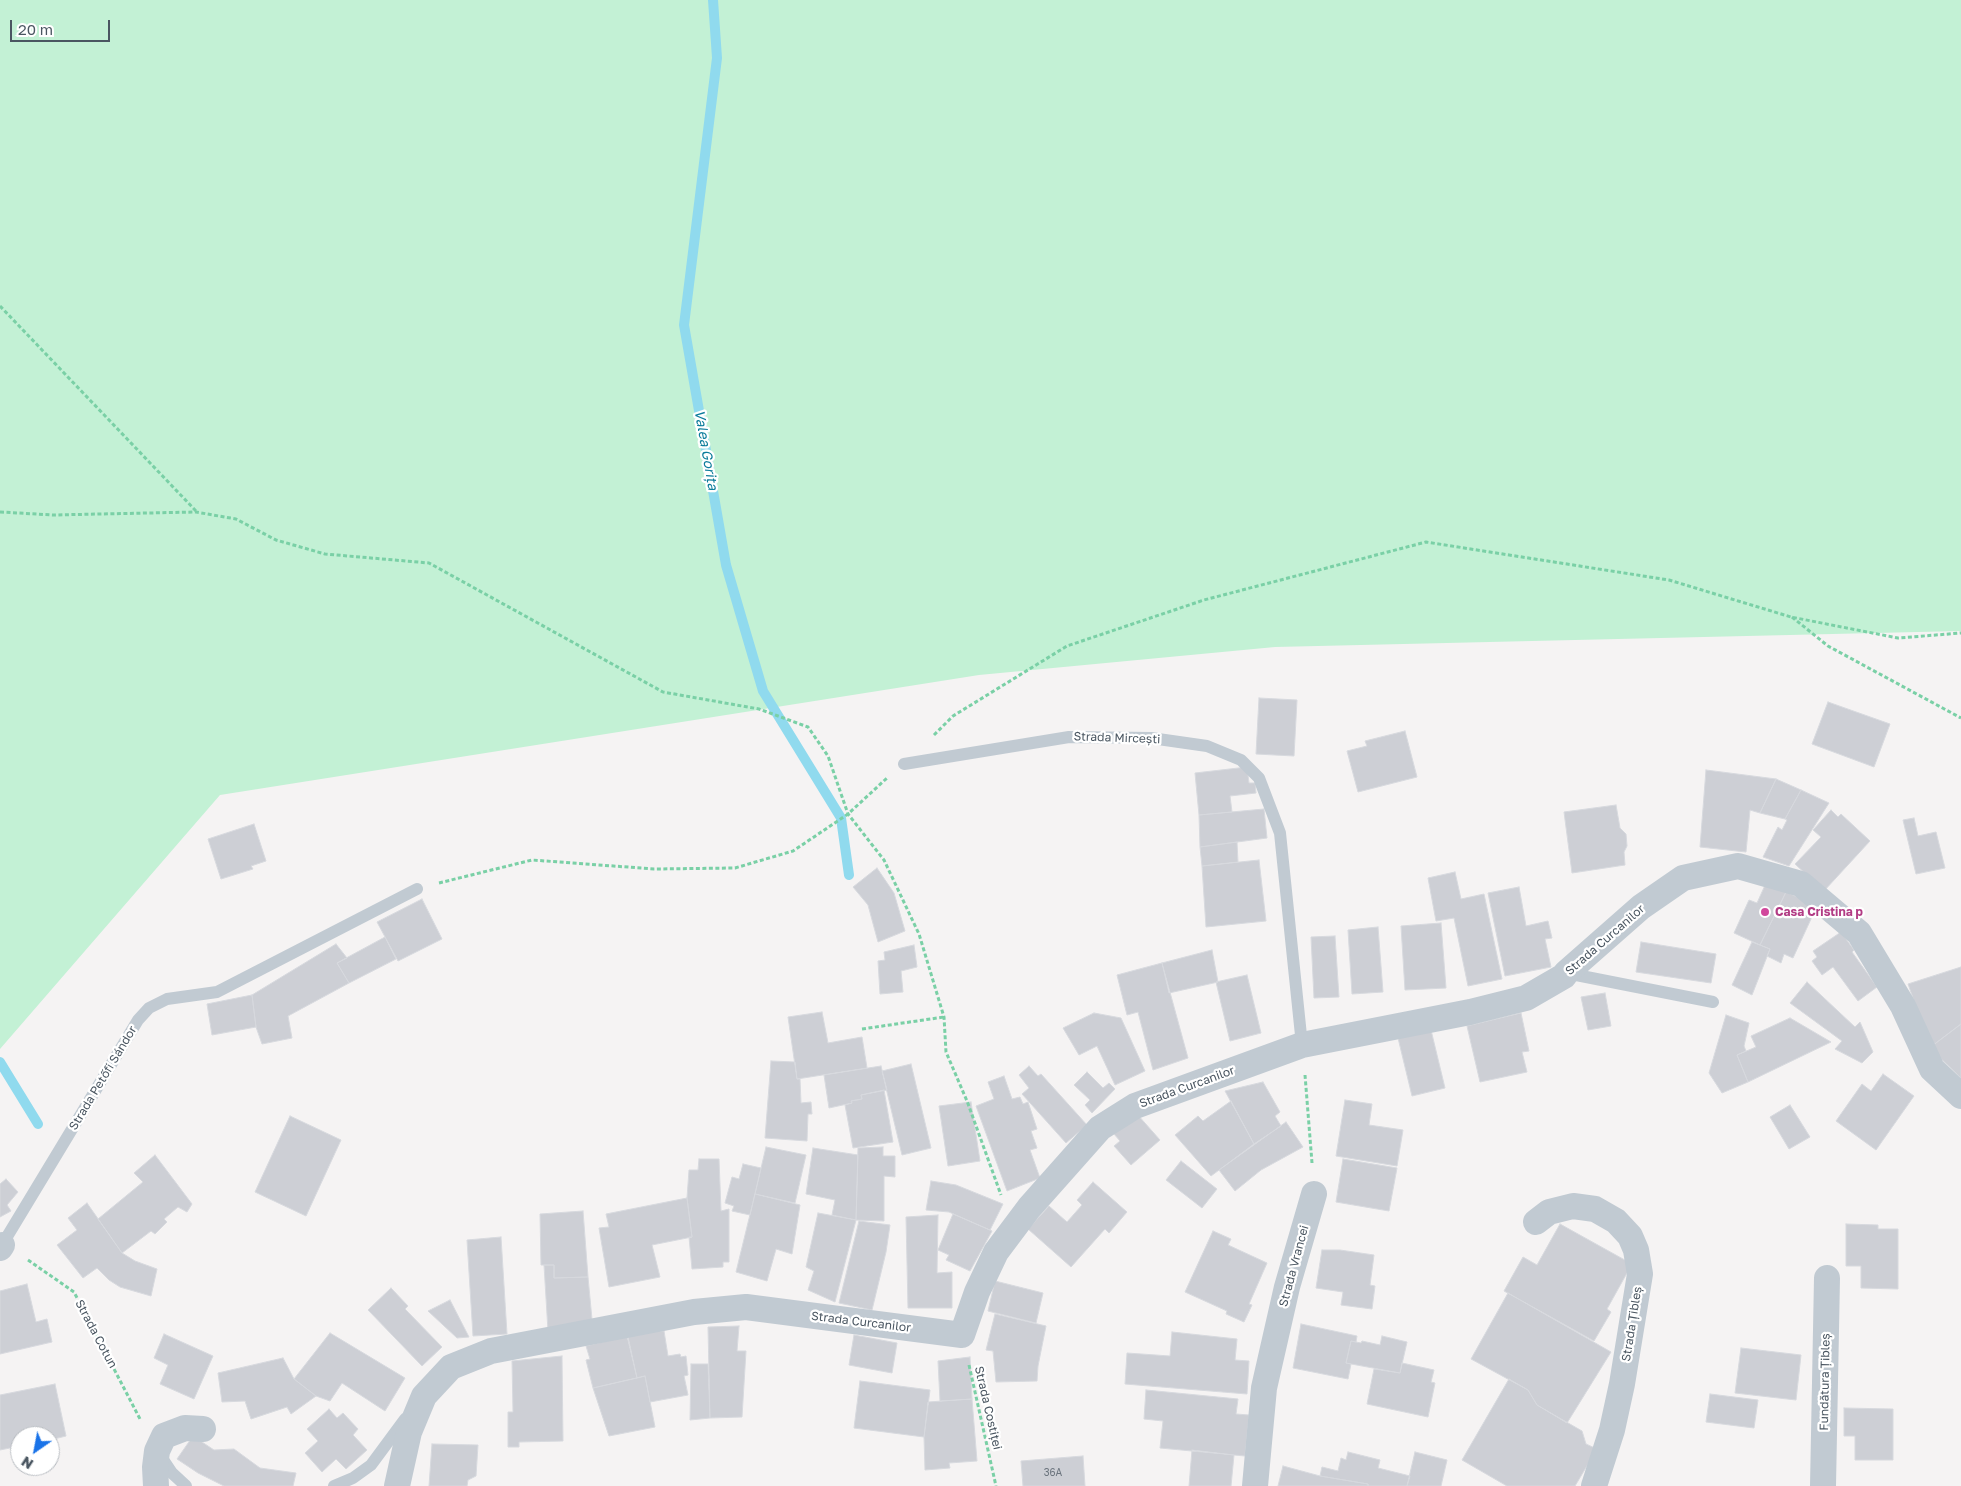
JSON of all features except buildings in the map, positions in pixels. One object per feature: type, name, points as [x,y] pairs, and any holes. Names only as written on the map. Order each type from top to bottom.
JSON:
[{"type":"street","name":"Strada Curcanilor","points":[[397,1486],[410,1432],[424,1396],[451,1367],[491,1351],[694,1312],[746,1307],[962,1335],[977,1292],[996,1252],[1050,1182],[1100,1128],[1135,1106],[1302,1045],[1470,1012],[1526,998],[1564,976],[1641,907],[1683,878],[1738,866],[1801,884],[1859,933],[1903,1006],[1932,1069],[1961,1096]]},
{"type":"street","name":"Strada Vrancei","points":[[1255,1486],[1264,1388],[1287,1286],[1314,1194]]},
{"type":"street","name":"Strada Țibleș","points":[[1536,1222],[1549,1212],[1573,1206],[1595,1209],[1616,1221],[1630,1236],[1636,1250],[1640,1274],[1629,1345],[1612,1430],[1594,1486]]},
{"type":"street","name":"Fundătura Țibleș","points":[[1823,1486],[1827,1278]]},
{"type":"street","points":[[156,1486],[155,1467],[157,1451],[164,1436],[184,1428],[203,1428]]},
{"type":"lane","name":"Strada Mircești","points":[[904,764],[1069,737],[1152,738],[1207,746],[1242,760],[1259,778],[1280,833],[1302,1045]]},
{"type":"lane","name":"Strada Petőfi Sándor","points":[[7,1251],[138,1020],[149,1008],[167,999],[217,992],[417,889]]},
{"type":"lane","points":[[1566,973],[1713,1002]]},
{"type":"lane","points":[[334,1486],[353,1478],[371,1465],[424,1396]]},
{"type":"lane","points":[[157,1451],[172,1473],[186,1486]]},
{"type":"path","points":[[0,306],[196,512]]},
{"type":"path","points":[[0,512],[53,515],[196,512],[236,519],[276,540],[325,554],[429,563],[663,692],[759,709],[808,727],[828,756],[848,814],[884,860],[919,934],[944,1017],[946,1052],[967,1101],[1013,1229]]},
{"type":"path","points":[[417,889],[532,860],[654,868],[735,868],[794,851],[848,814],[904,764],[952,716],[1067,646],[1204,600],[1426,542],[1669,580],[1791,617],[1898,638],[1961,633]]},
{"type":"path","points":[[1791,617],[1828,646],[1961,718]]},
{"type":"path","points":[[862,1029],[944,1017]]},
{"type":"path","points":[[1302,1045],[1314,1194]]},
{"type":"path","name":"Strada Cotun","points":[[7,1251],[27,1260],[74,1292],[157,1451]]},
{"type":"path","name":"Strada Costiței","points":[[962,1335],[996,1486]]},
{"type":"green space","points":[[0,0],[1961,0],[1961,631],[1275,647],[979,675],[220,795],[0,1049]]},
{"type":"waterway","name":"Valea Gorița","points":[[713,0],[717,58],[684,325],[726,565],[763,691],[841,818],[849,875]]},
{"type":"waterway","points":[[0,1062],[38,1124]]},
{"type":"place","name":"Casa Cristina p","points":[[1765,912]]}]
